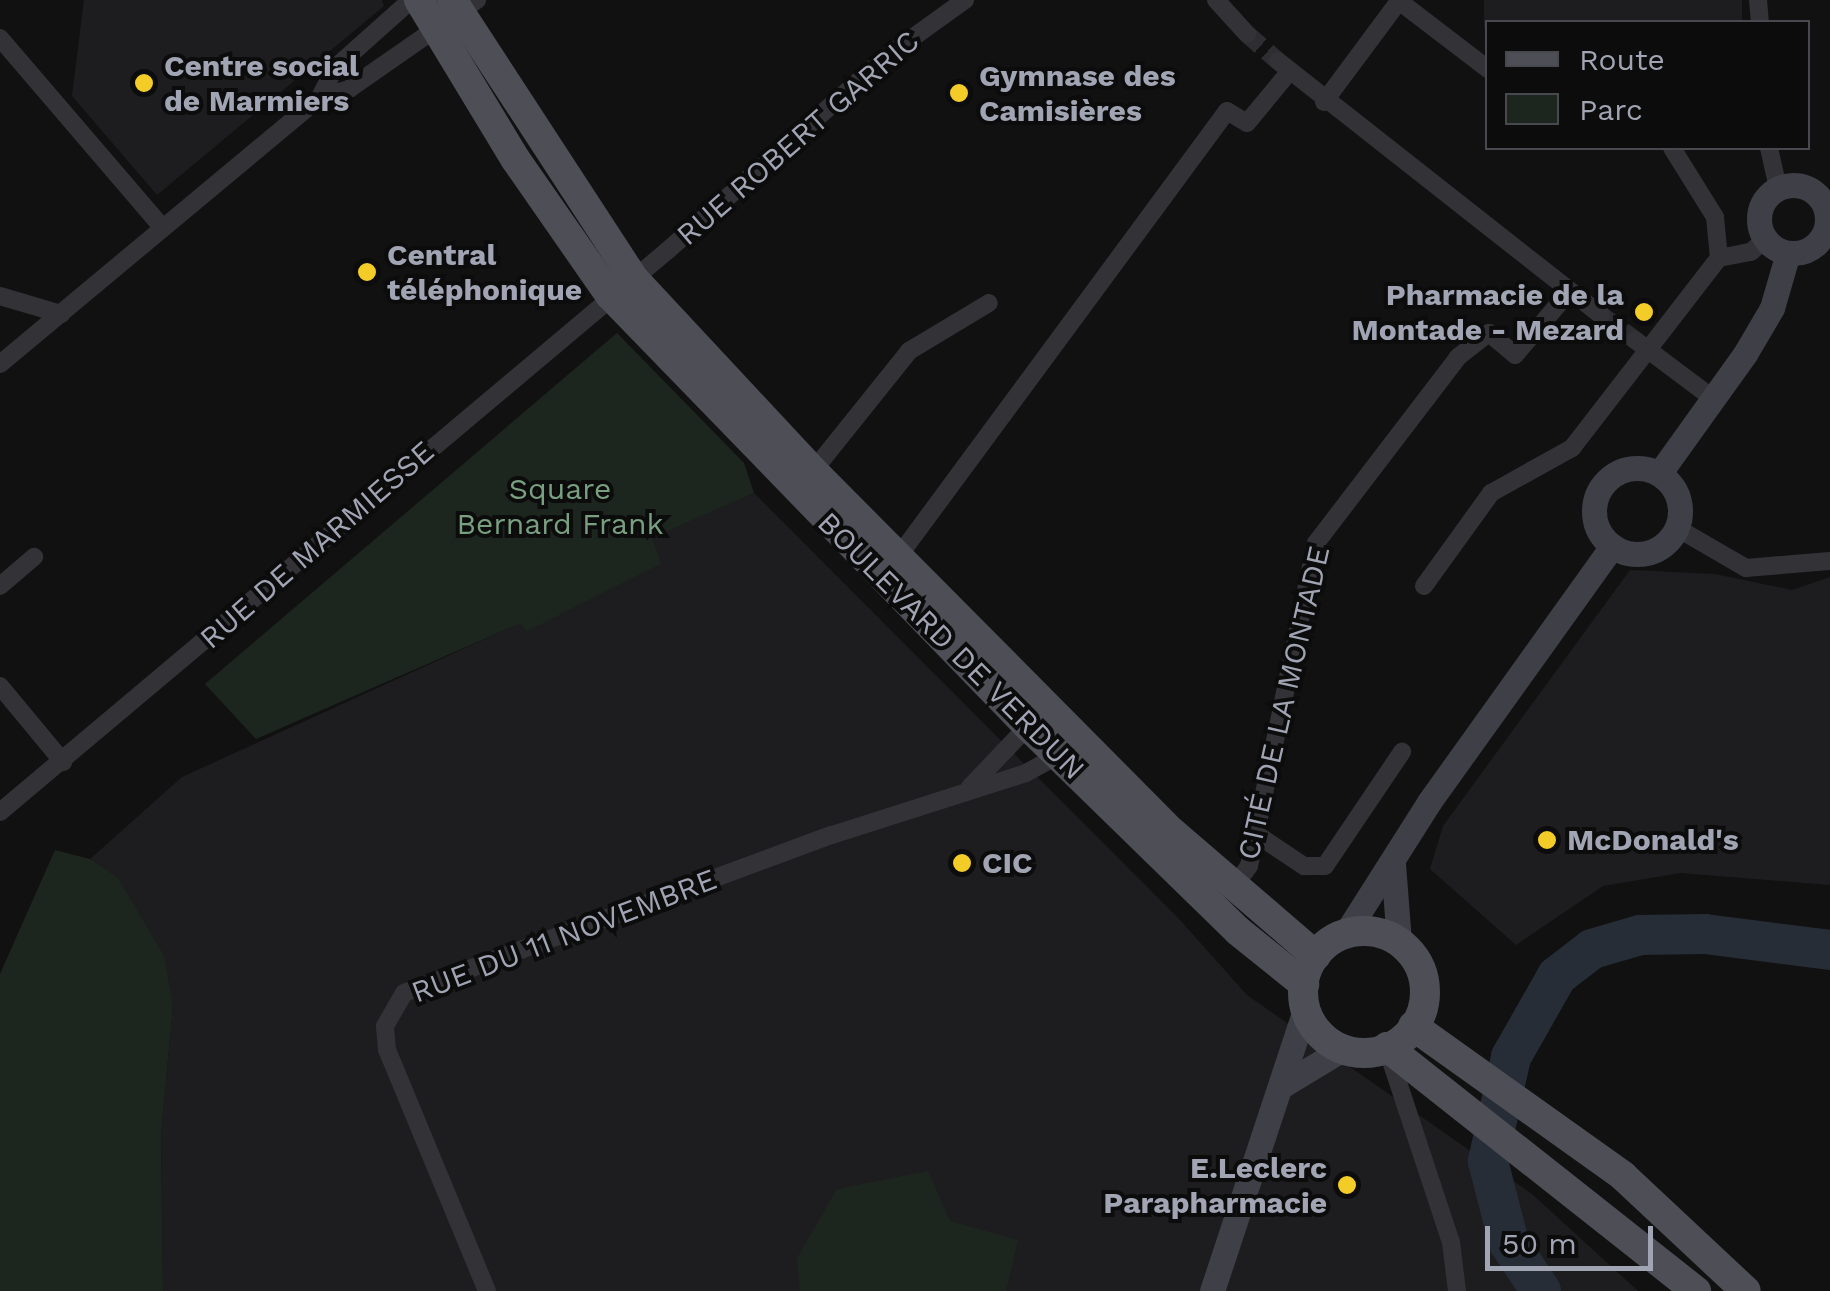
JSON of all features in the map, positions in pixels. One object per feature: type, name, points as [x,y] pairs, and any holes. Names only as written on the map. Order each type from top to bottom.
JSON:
[{"type":"main road","points":[[442,6],[622,287]]},
{"type":"main road","points":[[1799,186],[1827,203],[1820,239],[1788,253],[1765,239],[1759,210],[1778,188],[1799,186]]},
{"type":"main road","points":[[1659,474],[1772,308],[1788,253]]},
{"type":"main road","name":"BOULEVARD DE VERDUN","points":[[622,287],[813,470],[1233,888],[1316,956]]},
{"type":"main road","name":"BOULEVARD DE VERDUN","points":[[622,287],[1028,726],[1305,997]]},
{"type":"main road","points":[[1630,468],[1659,474],[1676,492],[1677,528],[1649,553],[1612,546],[1596,523],[1598,494],[1630,468]]},
{"type":"main road","points":[[1212,1291],[1276,1092],[1301,1038],[1305,997],[1316,956],[1346,933],[1429,802],[1612,546]]},
{"type":"main road","points":[[1028,726],[1062,722]]},
{"type":"main road","points":[[1276,1092],[1313,1062],[1341,1050],[1386,1047],[1413,1026],[1426,988],[1399,942],[1393,864]]},
{"type":"main road","points":[[1346,933],[1372,931],[1399,942]]},
{"type":"main road","points":[[1305,997],[1319,1038],[1341,1050]]},
{"type":"main road","points":[[1413,1026],[1563,1132],[1678,1223],[1746,1291]]},
{"type":"main road","points":[[1386,1047],[1696,1291]]},
{"type":"street","name":"RUE ROBERT GARRIC","points":[[622,287],[883,59],[965,0]]},
{"type":"street","points":[[1216,0],[1247,34]]},
{"type":"street","points":[[1324,102],[1399,0],[1485,67]]},
{"type":"street","points":[[320,97],[349,89],[442,6]]},
{"type":"street","points":[[0,364],[320,97],[334,68],[442,6]]},
{"type":"street","points":[[0,38],[163,228]]},
{"type":"street","points":[[898,557],[1227,111],[1247,123],[1284,66],[1324,102],[1600,315]]},
{"type":"street","points":[[1673,150],[1715,217],[1719,258]]},
{"type":"street","points":[[1769,150],[1778,188]]},
{"type":"street","points":[[1424,586],[1492,493],[1572,448],[1642,345],[1719,258],[1750,252],[1765,239]]},
{"type":"street","name":"RUE DE MARMIESSE","points":[[0,812],[622,287]]},
{"type":"street","name":"CITÉ DE LA MONTADE","points":[[1233,888],[1250,866],[1316,543],[1458,357],[1489,333],[1515,355],[1570,292]]},
{"type":"street","points":[[0,296],[61,314]]},
{"type":"street","points":[[813,470],[909,351],[989,303]]},
{"type":"street","points":[[1642,345],[1711,397]]},
{"type":"street","points":[[1677,528],[1746,568],[1830,561]]},
{"type":"street","points":[[0,586],[34,557]]},
{"type":"street","points":[[0,686],[62,762]]},
{"type":"street","name":"RUE DU 11 NOVEMBRE","points":[[970,787],[1028,726]]},
{"type":"street","points":[[1256,834],[1304,866],[1324,866],[1402,752]]},
{"type":"street","name":"RUE DU 11 NOVEMBRE","points":[[486,1291],[387,1050],[386,1026],[404,994],[970,787],[1026,773],[1058,755]]},
{"type":"street","points":[[1386,1047],[1451,1242],[1457,1291]]},
{"type":"shaded area","points":[[84,0],[382,0],[384,6],[157,195],[72,96]]},
{"type":"shaded area","points":[[1484,0],[1742,0],[1742,20],[1485,20],[1484,29]]},
{"type":"shaded area","points":[[754,493],[1180,920],[1247,995],[1532,1194],[1638,1291],[163,1291],[161,1135],[173,1006],[90,859],[182,777],[522,622],[526,632],[660,564],[651,538]]},
{"type":"shaded area","points":[[1630,570],[1715,574],[1792,590],[1830,577],[1830,885],[1680,873],[1603,886],[1516,945],[1430,869],[1443,826]]},
{"type":"green space","name":"Square Bernard Frank","points":[[617,333],[744,463],[754,493],[652,538],[661,564],[526,632],[521,623],[256,739],[205,684]]},
{"type":"green space","points":[[55,850],[90,859],[118,878],[164,956],[173,1006],[161,1135],[163,1291],[0,1291],[0,974]]},
{"type":"green space","points":[[928,1171],[950,1221],[1018,1240],[1006,1291],[800,1291],[797,1258],[837,1189]]},
{"type":"waterway","points":[[1541,1291],[1509,1243],[1488,1161],[1511,1057],[1557,976],[1592,949],[1640,935],[1705,934],[1830,950]]},
{"type":"tunnel","points":[[1247,34],[1278,61]]},
{"type":"tunnel","points":[[1601,315],[1635,340]]},
{"type":"place","name":"Centre social de Marmiers","points":[[144,83]]},
{"type":"place","name":"Gymnase des Camisières","points":[[959,93]]},
{"type":"place","name":"Central téléphonique","points":[[367,272]]},
{"type":"place","name":"Pharmacie de la Montade - Mezard","points":[[1644,312]]},
{"type":"place","name":"McDonald's","points":[[1547,840]]},
{"type":"place","name":"CIC","points":[[962,863]]},
{"type":"place","name":"E.Leclerc Parapharmacie","points":[[1347,1185]]}]
